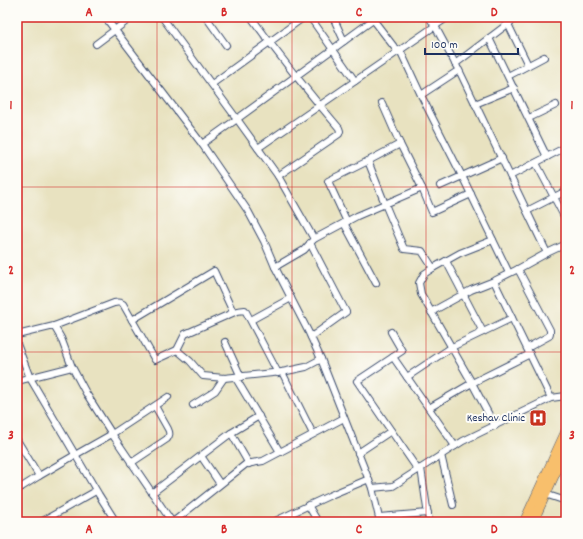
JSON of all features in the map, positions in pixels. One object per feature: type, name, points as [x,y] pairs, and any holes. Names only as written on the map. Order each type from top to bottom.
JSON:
[{"type":"main road","points":[[524,522],[566,431]]},
{"type":"main road","points":[[532,522],[566,450]]},
{"type":"street","points":[[105,17],[202,144],[248,211],[321,359],[369,479],[379,519],[428,513]]},
{"type":"street","points":[[96,44],[132,17]]},
{"type":"street","points":[[162,17],[278,176],[312,241],[346,312],[311,337]]},
{"type":"street","points":[[206,17],[226,45]]},
{"type":"street","points":[[251,17],[269,42],[339,128],[340,133],[278,176]]},
{"type":"street","points":[[310,17],[355,81]]},
{"type":"street","points":[[333,17],[344,41]]},
{"type":"street","points":[[429,17],[459,70],[547,253]]},
{"type":"street","points":[[258,148],[448,17]]},
{"type":"street","points":[[455,64],[517,17]]},
{"type":"street","points":[[212,84],[301,18]]},
{"type":"street","points":[[202,144],[333,50],[374,18],[399,51],[509,273]]},
{"type":"street","points":[[508,24],[528,65]]},
{"type":"street","points":[[489,38],[547,157]]},
{"type":"street","points":[[508,76],[544,56]]},
{"type":"street","points":[[422,95],[459,70]]},
{"type":"street","points":[[475,104],[514,88]]},
{"type":"street","points":[[382,103],[432,212],[471,194]]},
{"type":"street","points":[[528,118],[556,106]]},
{"type":"street","points":[[376,283],[328,181],[400,144]]},
{"type":"street","points":[[510,176],[566,147]]},
{"type":"street","points":[[440,186],[502,158]]},
{"type":"street","points":[[368,161],[404,249],[422,251],[433,268]]},
{"type":"street","points":[[536,163],[566,220]]},
{"type":"street","points":[[275,267],[304,250],[312,241],[346,222],[422,188]]},
{"type":"street","points":[[527,211],[566,191]]},
{"type":"street","points":[[493,240],[460,253],[433,268],[424,274],[419,284],[421,294],[496,426]]},
{"type":"street","points":[[432,312],[471,290],[494,281],[566,244]]},
{"type":"street","points":[[446,261],[483,332]]},
{"type":"street","points":[[518,269],[550,333],[548,336],[527,348]]},
{"type":"street","points":[[132,320],[214,271],[234,312]]},
{"type":"street","points":[[494,281],[551,398]]},
{"type":"street","points":[[251,320],[291,298]]},
{"type":"street","points":[[17,335],[54,326],[114,302],[121,302],[155,360],[177,350],[185,334],[234,312],[245,310],[313,434]]},
{"type":"street","points":[[407,377],[452,348],[512,318]]},
{"type":"street","points":[[54,326],[61,338],[72,367],[86,393],[172,522],[246,464],[263,461],[344,418]]},
{"type":"street","points":[[391,332],[402,351],[357,381],[391,431],[420,469],[429,522]]},
{"type":"street","points":[[225,342],[238,377],[280,452]]},
{"type":"street","points":[[17,344],[30,378],[96,491],[116,522]]},
{"type":"street","points":[[177,350],[190,361],[203,376],[224,378],[280,372],[306,367],[321,359]]},
{"type":"street","points":[[428,408],[472,383],[530,354]]},
{"type":"street","points":[[393,357],[455,446]]},
{"type":"street","points":[[17,381],[72,367]]},
{"type":"street","points":[[193,405],[215,391],[224,378]]},
{"type":"street","points":[[372,488],[393,486],[455,446],[551,398],[566,396]]},
{"type":"street","points":[[17,490],[112,434],[168,397]]},
{"type":"street","points":[[132,463],[167,439],[170,434],[155,406]]},
{"type":"street","points":[[152,494],[231,433],[259,416]]},
{"type":"street","points":[[358,453],[391,431]]},
{"type":"street","points":[[231,433],[249,464]]},
{"type":"street","points":[[17,440],[39,476]]},
{"type":"street","points":[[441,455],[453,505]]},
{"type":"street","points":[[201,456],[220,484]]},
{"type":"street","points":[[273,522],[308,505],[369,479]]},
{"type":"street","points":[[42,522],[96,491]]},
{"type":"street","points":[[545,494],[566,501]]},
{"type":"street","points":[[308,505],[318,522]]},
{"type":"building","points":[[541,411],[544,420],[535,423],[532,414]]},
{"type":"place","name":"Keshav Clinic","points":[[538,418]]}]
